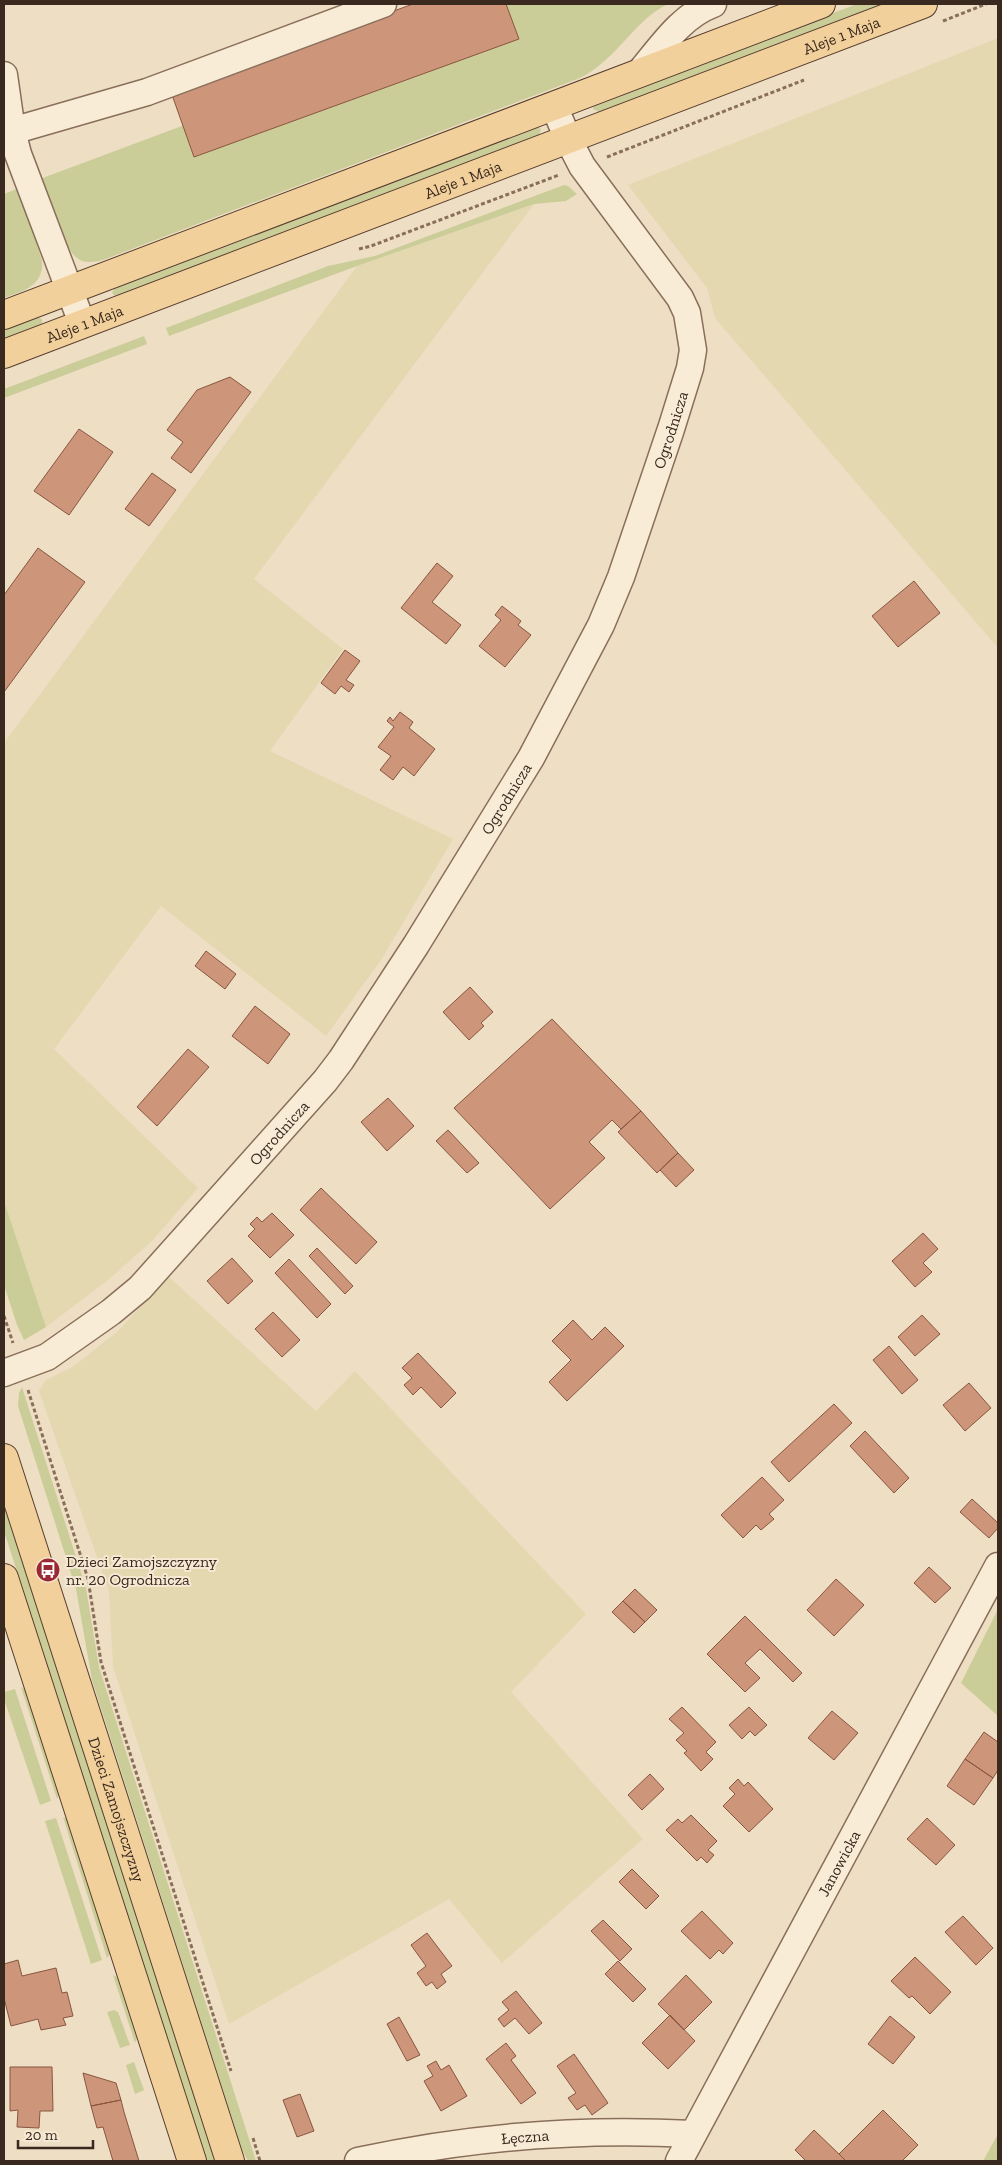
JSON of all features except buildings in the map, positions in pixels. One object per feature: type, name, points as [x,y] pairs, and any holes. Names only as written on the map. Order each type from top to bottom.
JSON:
[{"type":"main road","points":[[4,315],[821,4]]},
{"type":"main road","name":"Aleje 1 Maja","points":[[4,354],[922,4]]},
{"type":"main road","name":"Dzieci Zamojszczyzny","points":[[4,1458],[230,2161]]},
{"type":"main road","points":[[4,1578],[192,2161]]},
{"type":"street","points":[[12,131],[147,92],[383,4]]},
{"type":"street","points":[[640,72],[682,24],[694,14],[713,4]]},
{"type":"street","points":[[4,75],[12,131],[18,154],[82,324]]},
{"type":"street","name":"Ogrodnicza","points":[[12,1370],[48,1357],[111,1312],[140,1288],[341,1060],[510,793],[601,625],[621,577],[671,429],[690,368],[693,350],[687,313],[680,298],[582,166],[554,106]]},
{"type":"street","name":"Janowicka","points":[[679,2161],[998,1566]]},
{"type":"street","name":"Łęczna","points":[[358,2161],[395,2153],[490,2139],[646,2132],[693,2134]]},
{"type":"path","points":[[4,1316],[12,1370],[88,1580],[104,1671],[232,2072]]},
{"type":"path","points":[[252,2134],[260,2161]]},
{"type":"shaded area","points":[[998,38],[998,648],[715,318],[707,288],[628,185]]},
{"type":"shaded area","points":[[534,204],[254,579],[343,649],[270,751],[453,839],[381,960],[326,1036],[161,906],[54,1049],[198,1188],[152,1241],[108,1280],[46,1327],[4,1201],[4,743],[357,266]]},
{"type":"shaded area","points":[[168,1276],[316,1411],[355,1371],[586,1614],[511,1692],[643,1839],[502,1963],[449,1899],[229,2024],[113,1667],[109,1591],[39,1391],[46,1380],[74,1366],[118,1331]]},
{"type":"green space","points":[[508,4],[668,4],[645,20],[605,61],[580,78],[103,260],[83,261],[72,253],[56,221],[40,179]]},
{"type":"green space","points":[[857,4],[882,4],[599,112],[593,109],[595,103]]},
{"type":"green space","points":[[535,127],[541,129],[539,135],[119,295],[115,296],[112,293],[115,287]]},
{"type":"green space","points":[[564,185],[577,194],[566,201],[534,204],[357,266],[169,336],[166,328],[328,266],[375,256]]},
{"type":"green space","points":[[19,188],[42,261],[42,269],[40,276],[31,286],[4,298],[4,194]]},
{"type":"green space","points":[[36,317],[42,319],[42,323],[39,326],[4,339],[4,329]]},
{"type":"green space","points":[[144,336],[147,344],[4,398],[4,389]]},
{"type":"green space","points":[[4,1201],[46,1327],[24,1340],[4,1285]]},
{"type":"green space","points":[[22,1387],[86,1588],[99,1667],[256,2161],[248,2161],[242,2150],[92,1680],[76,1589],[18,1406],[19,1393]]},
{"type":"green space","points":[[4,1501],[216,2161],[206,2161],[4,1531]]},
{"type":"green space","points":[[998,1609],[998,1716],[961,1683]]},
{"type":"green space","points":[[21,1687],[25,1689],[59,1795],[57,1799]]},
{"type":"green space","points":[[15,1689],[51,1801],[40,1805],[4,1699],[4,1692]]},
{"type":"green space","points":[[63,1817],[67,1819],[110,1954],[107,1958]]},
{"type":"green space","points":[[56,1818],[102,1960],[91,1964],[45,1821]]},
{"type":"green space","points":[[113,1975],[117,1977],[137,2038],[135,2043]]},
{"type":"green space","points":[[114,2010],[118,2012],[130,2045],[120,2048],[107,2012]]},
{"type":"green space","points":[[134,2062],[144,2090],[135,2094],[126,2065]]},
{"type":"green space","points":[[998,2134],[998,2161],[983,2161]]},
{"type":"place","name":"Dzieci Zamojszczyzny nr. 20 Ogrodnicza","points":[[48,1570]]}]
